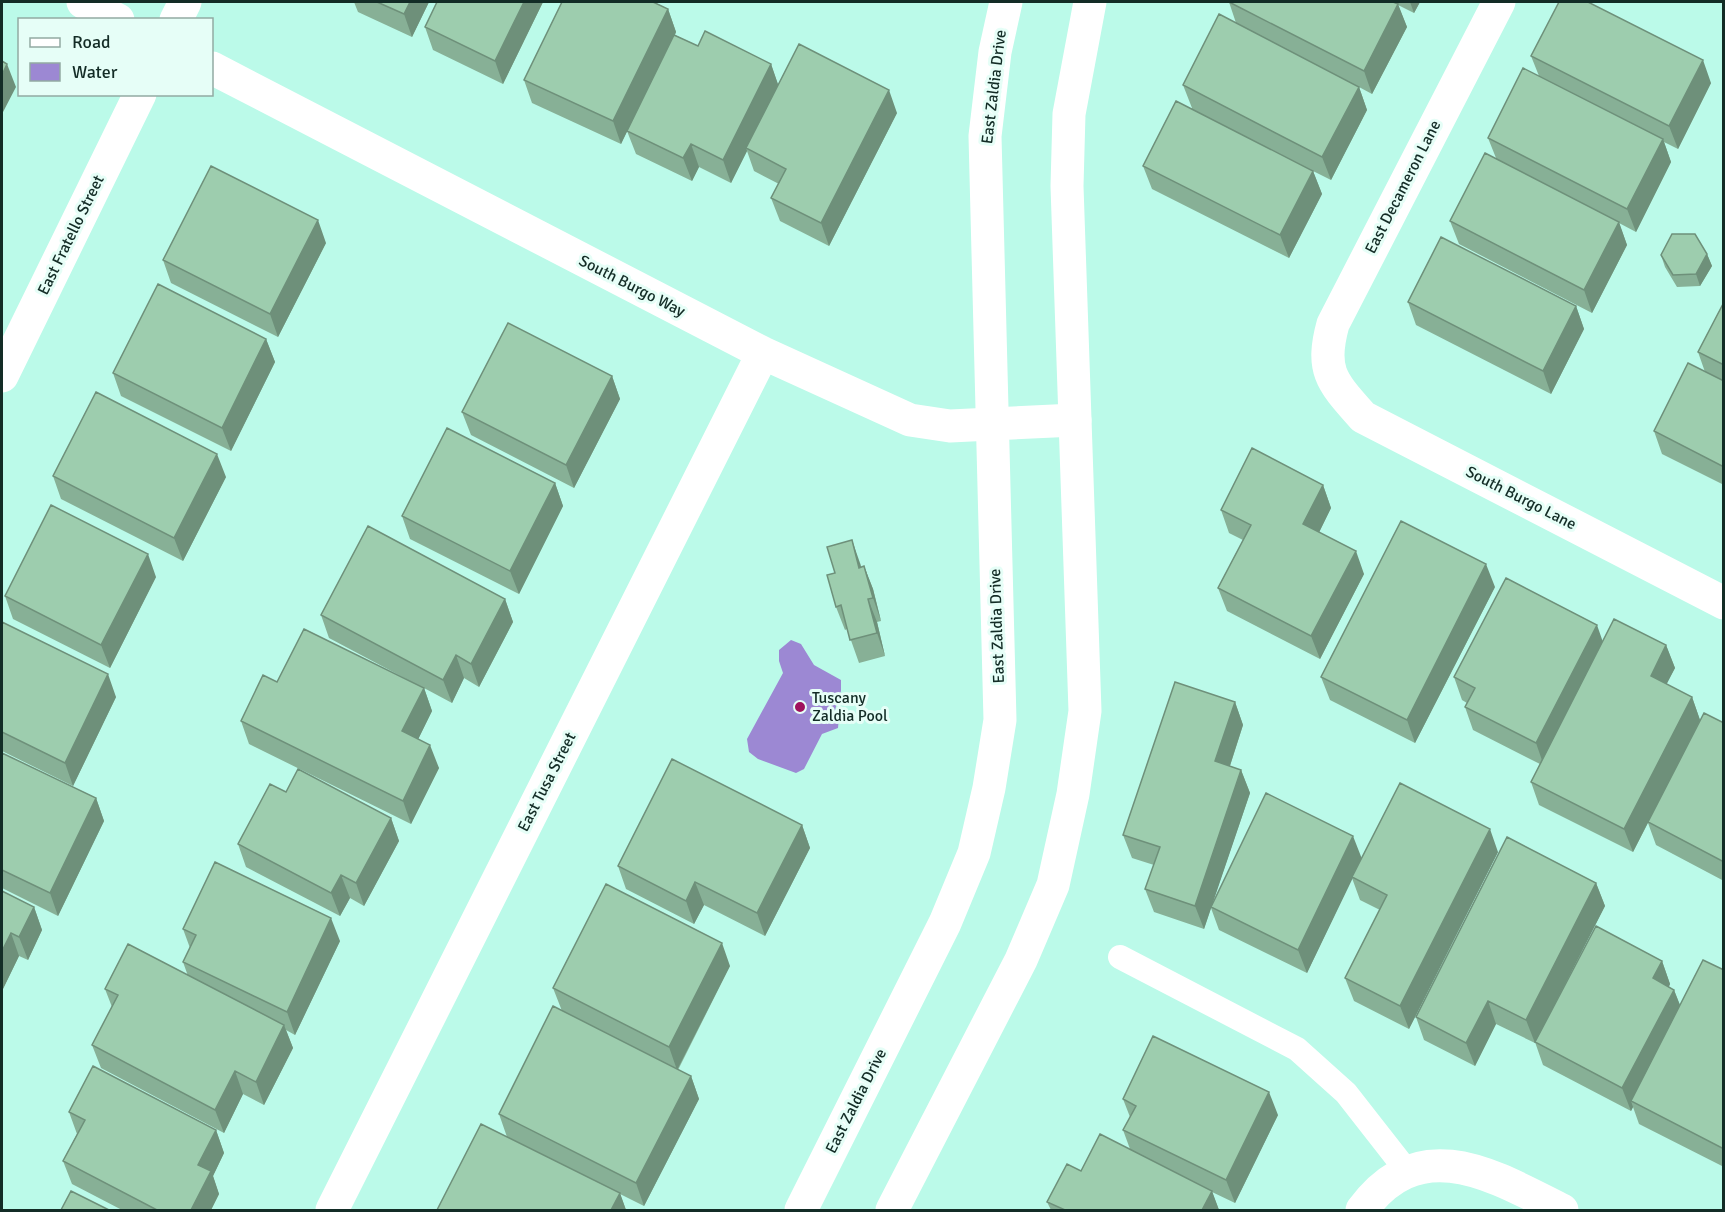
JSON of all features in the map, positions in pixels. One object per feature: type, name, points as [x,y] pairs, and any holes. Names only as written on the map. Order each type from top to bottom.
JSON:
[{"type":"street","points":[[83,2],[114,18]]},
{"type":"street","points":[[177,18],[185,2]]},
{"type":"street","name":"East Zaldia Drive","points":[[801,1210],[945,923],[974,853],[989,788],[1000,720],[991,425],[986,136],[995,52],[1006,2]]},
{"type":"street","points":[[892,1210],[1021,960],[1053,885],[1073,794],[1085,711],[1067,186],[1069,114],[1090,2]]},
{"type":"street","name":"East Decameron Lane","points":[[1330,378],[1326,348],[1333,324],[1499,2]]},
{"type":"street","name":"South Burgo Way","points":[[213,69],[763,353],[910,420],[951,426],[1075,420]]},
{"type":"street","name":"East Fratello Street","points":[[2,376],[139,96]]},
{"type":"street","name":"East Tusa Street","points":[[332,1210],[763,353]]},
{"type":"street","name":"South Burgo Lane","points":[[1330,378],[1363,417],[1724,603]]},
{"type":"street","points":[[1362,1210],[1371,1197],[1407,1172],[1451,1164],[1490,1174],[1562,1210]]},
{"type":"lane","points":[[1120,957],[1297,1049],[1346,1093],[1407,1172]]},
{"type":"water","name":"Tuscany Zaldia Pool","points":[[791,640],[801,644],[814,665],[841,680],[841,691],[834,713],[839,717],[838,728],[822,734],[804,769],[796,773],[758,759],[749,752],[747,739],[783,673],[779,661],[779,650]]},
{"type":"building","points":[[377,2],[410,2],[404,14]]},
{"type":"building","points":[[437,2],[524,2],[495,61],[425,27]]},
{"type":"building","points":[[562,2],[653,2],[668,9],[613,121],[524,80]]},
{"type":"building","points":[[1229,2],[1393,2],[1398,4],[1364,71]]},
{"type":"building","points":[[1559,2],[1588,2],[1703,60],[1669,126],[1531,56]]},
{"type":"building","points":[[1219,14],[1359,87],[1322,157],[1183,85]]},
{"type":"building","points":[[705,31],[771,64],[723,160],[691,144],[683,158],[627,131],[674,35],[698,46]]},
{"type":"building","points":[[799,44],[889,90],[821,223],[771,198],[786,169],[746,148]]},
{"type":"building","points":[[2,61],[7,64],[2,75]]},
{"type":"building","points":[[1523,68],[1663,139],[1627,209],[1488,138]]},
{"type":"building","points":[[1176,101],[1313,171],[1280,235],[1143,166]]},
{"type":"building","points":[[1485,153],[1619,222],[1584,290],[1450,221]]},
{"type":"building","points":[[211,166],[318,220],[270,314],[163,260]]},
{"type":"building","points":[[1672,234],[1695,234],[1707,254],[1696,274],[1673,275],[1661,255]]},
{"type":"building","points":[[1441,237],[1576,306],[1543,371],[1408,302]]},
{"type":"building","points":[[158,284],[266,339],[222,428],[113,373]]},
{"type":"building","points":[[1724,302],[1724,365],[1698,352]]},
{"type":"building","points":[[508,323],[612,376],[566,465],[462,412]]},
{"type":"building","points":[[1688,363],[1724,381],[1724,467],[1654,431]]},
{"type":"building","points":[[96,392],[217,454],[174,538],[53,476]]},
{"type":"building","points":[[447,428],[555,483],[510,571],[402,516]]},
{"type":"building","points":[[1252,448],[1323,485],[1303,524],[1356,551],[1311,636],[1218,588],[1251,525],[1221,510]]},
{"type":"building","points":[[51,505],[148,554],[101,645],[5,596]]},
{"type":"building","points":[[1401,521],[1486,564],[1407,720],[1321,677]]},
{"type":"building","points":[[368,526],[505,599],[471,664],[456,655],[443,680],[321,615]]},
{"type":"building","points":[[852,540],[859,568],[864,566],[873,598],[868,599],[877,633],[850,640],[841,605],[836,607],[827,575],[835,573],[827,547]]},
{"type":"building","points":[[1506,578],[1597,625],[1536,743],[1465,707],[1475,688],[1454,677]]},
{"type":"building","points":[[1614,619],[1666,645],[1651,676],[1692,697],[1624,829],[1531,782]]},
{"type":"building","points":[[2,622],[108,674],[65,763],[2,732]]},
{"type":"building","points":[[304,629],[424,688],[402,731],[430,745],[403,801],[241,721],[263,675],[277,682]]},
{"type":"building","points":[[1175,682],[1235,702],[1215,761],[1241,770],[1195,906],[1145,889],[1160,847],[1123,835]]},
{"type":"building","points":[[1704,713],[1724,723],[1724,862],[1648,822]]},
{"type":"building","points":[[2,753],[96,798],[50,893],[2,870]]},
{"type":"building","points":[[672,759],[802,825],[757,913],[695,882],[686,901],[618,866]]},
{"type":"building","points":[[298,769],[391,818],[356,883],[341,875],[331,893],[238,844],[270,784],[286,792]]},
{"type":"building","points":[[1400,783],[1490,829],[1400,1006],[1345,978],[1387,895],[1352,877]]},
{"type":"building","points":[[1266,793],[1353,836],[1298,950],[1211,907]]},
{"type":"building","points":[[1507,837],[1596,883],[1526,1020],[1488,1001],[1466,1043],[1416,1017]]},
{"type":"building","points":[[215,862],[331,918],[287,1012],[183,962],[196,935],[183,929]]},
{"type":"building","points":[[606,884],[722,943],[669,1047],[553,988]]},
{"type":"building","points":[[2,891],[34,907],[19,937],[11,933],[2,951]]},
{"type":"building","points":[[1596,926],[1662,961],[1653,978],[1674,990],[1622,1088],[1535,1042]]},
{"type":"building","points":[[128,944],[284,1025],[256,1082],[235,1071],[215,1110],[92,1045],[118,995],[105,989]]},
{"type":"building","points":[[1703,960],[1724,970],[1724,1149],[1631,1101]]},
{"type":"building","points":[[553,1006],[691,1076],[636,1183],[499,1114]]},
{"type":"building","points":[[1153,1036],[1269,1092],[1226,1180],[1123,1130],[1136,1106],[1123,1099]]},
{"type":"building","points":[[93,1066],[216,1130],[198,1165],[211,1171],[191,1210],[157,1210],[63,1161],[85,1120],[69,1112]]},
{"type":"building","points":[[481,1124],[620,1193],[611,1210],[437,1210]]},
{"type":"building","points":[[1100,1134],[1212,1191],[1202,1210],[1065,1210],[1047,1202],[1067,1164],[1081,1171]]},
{"type":"building","points":[[71,1191],[109,1210],[61,1210]]},
{"type":"place","name":"Tuscany Zaldia Pool","points":[[800,707]]}]
